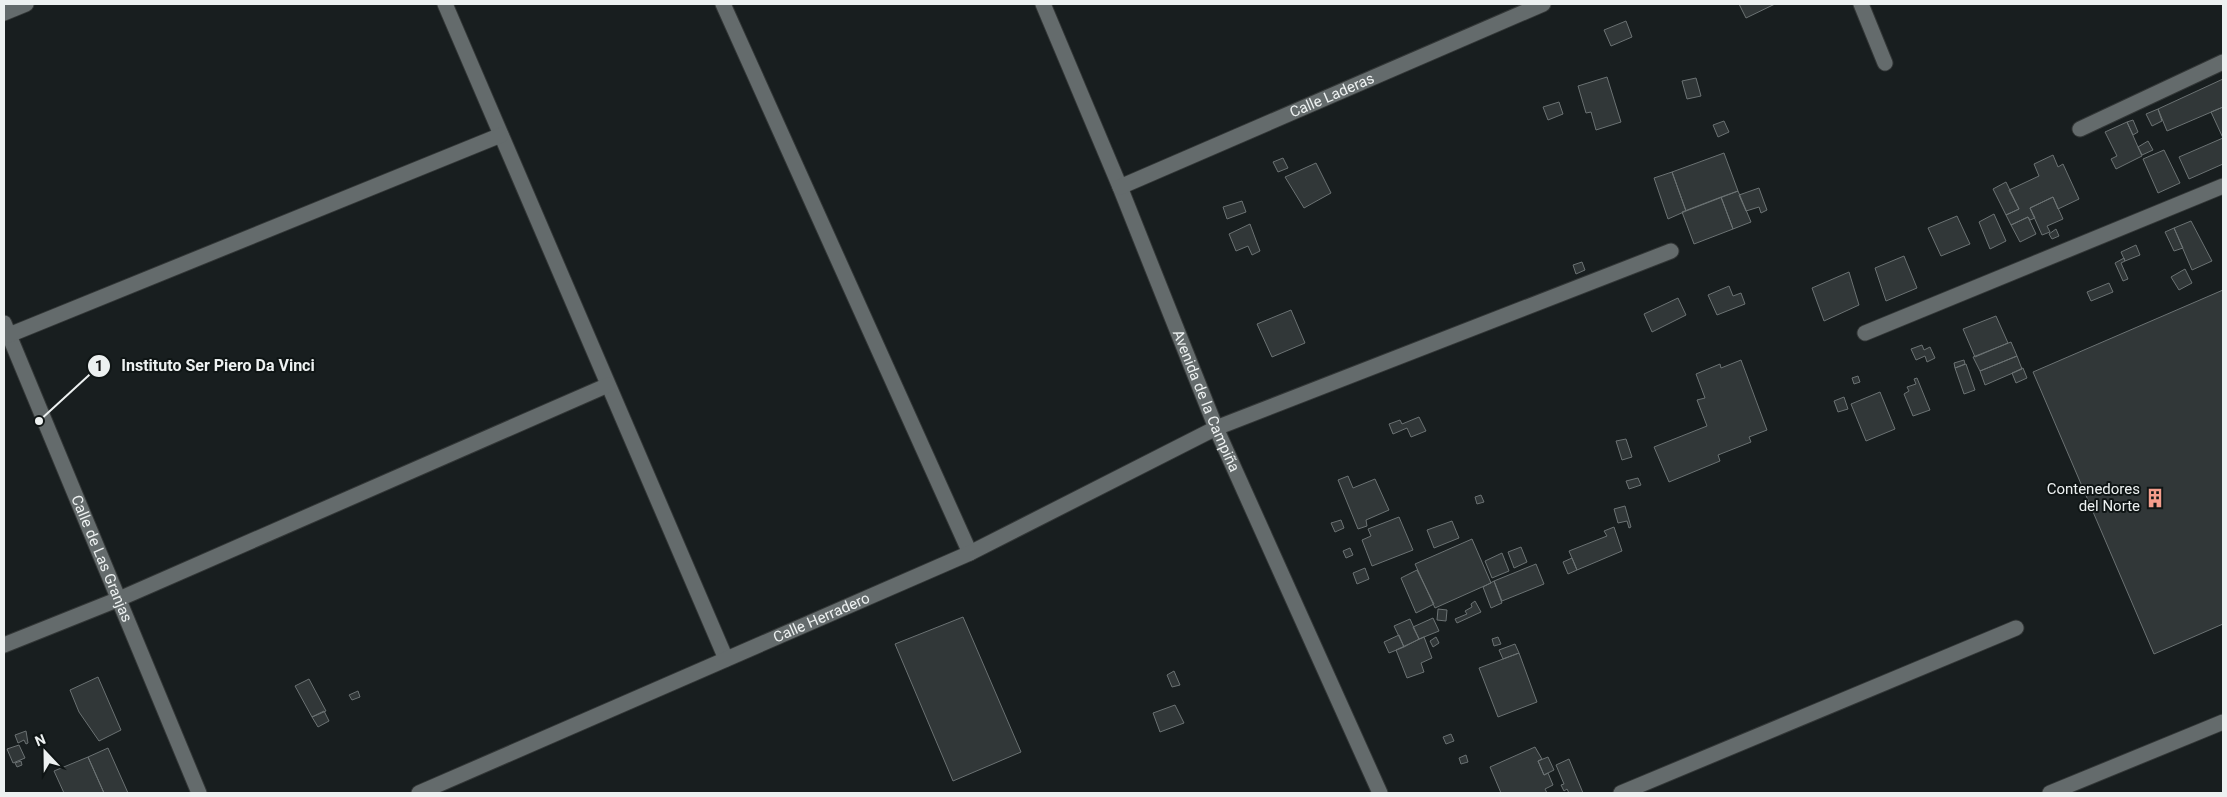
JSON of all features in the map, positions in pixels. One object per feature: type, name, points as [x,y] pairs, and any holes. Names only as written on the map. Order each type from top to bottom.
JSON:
[{"type":"street","points":[[4,13],[26,4]]},
{"type":"street","points":[[445,4],[726,659]]},
{"type":"street","points":[[723,4],[970,553]]},
{"type":"street","name":"Avenida de la Campiña","points":[[1043,4],[1120,187],[1216,428],[1380,793]]},
{"type":"street","name":"Calle Laderas","points":[[1120,187],[1543,4]]},
{"type":"street","points":[[1861,4],[1884,63]]},
{"type":"street","points":[[2080,129],[2223,62]]},
{"type":"street","points":[[6,329],[501,134]]},
{"type":"street","points":[[1865,333],[2223,186]]},
{"type":"street","name":"Calle Herradero","points":[[419,793],[970,553],[1216,428],[1671,251]]},
{"type":"street","name":"Calle de Las Granjas","points":[[6,329],[199,793]]},
{"type":"street","points":[[4,645],[119,599],[608,385]]},
{"type":"street","points":[[1621,793],[2016,628]]},
{"type":"street","points":[[2050,793],[2223,722]]},
{"type":"building","points":[[1739,4],[1775,4],[1746,18]]},
{"type":"building","points":[[1626,21],[1632,37],[1611,46],[1604,30]]},
{"type":"building","points":[[1607,77],[1621,122],[1596,130],[1591,112],[1586,113],[1578,86]]},
{"type":"building","points":[[1696,78],[1701,96],[1687,99],[1682,81]]},
{"type":"building","points":[[2223,79],[2223,107],[2167,131],[2158,109]]},
{"type":"building","points":[[1559,102],[1563,114],[1548,120],[1543,107]]},
{"type":"building","points":[[2223,107],[2223,138],[2211,112]]},
{"type":"building","points":[[2158,109],[2162,121],[2152,126],[2146,114]]},
{"type":"building","points":[[2133,120],[2138,132],[2133,135],[2127,122]]},
{"type":"building","points":[[1724,121],[1729,132],[1718,137],[1713,125]]},
{"type":"building","points":[[2127,122],[2142,156],[2116,169],[2111,159],[2117,156],[2105,132]]},
{"type":"building","points":[[2223,138],[2223,164],[2189,179],[2179,157]]},
{"type":"building","points":[[2148,141],[2153,150],[2142,155],[2138,147]]},
{"type":"building","points":[[2164,150],[2180,183],[2158,193],[2143,159]]},
{"type":"building","points":[[1724,153],[1738,191],[1686,211],[1672,172]]},
{"type":"building","points":[[2053,155],[2058,167],[2063,164],[2079,199],[2058,209],[2053,197],[2030,208],[2035,218],[2030,220],[2028,217],[2011,225],[2006,215],[2019,209],[2009,190],[2039,176],[2034,164]]},
{"type":"building","points":[[1283,158],[1288,168],[1278,172],[1273,162]]},
{"type":"building","points":[[1316,163],[1331,193],[1304,208],[1285,177]]},
{"type":"building","points":[[1672,172],[1686,211],[1668,219],[1654,178]]},
{"type":"building","points":[[2006,182],[2019,209],[2006,215],[1993,189]]},
{"type":"building","points":[[1759,188],[1767,210],[1761,213],[1759,207],[1746,211],[1739,195]]},
{"type":"building","points":[[1738,191],[1751,222],[1733,229],[1721,197]]},
{"type":"building","points":[[1721,197],[1733,229],[1694,244],[1682,212]]},
{"type":"building","points":[[2053,197],[2063,219],[2047,226],[2050,232],[2042,235],[2030,208]]},
{"type":"building","points":[[1242,201],[1246,212],[1227,219],[1223,207]]},
{"type":"building","points":[[1994,214],[2006,241],[1990,249],[1979,222]]},
{"type":"building","points":[[1957,216],[1970,244],[1941,256],[1928,228]]},
{"type":"building","points":[[2028,217],[2036,234],[2020,242],[2011,225]]},
{"type":"building","points":[[2191,221],[2212,261],[2192,270],[2174,228]]},
{"type":"building","points":[[1250,224],[1260,251],[1252,255],[1248,246],[1236,251],[1229,234]]},
{"type":"building","points":[[2174,228],[2183,248],[2174,251],[2165,232]]},
{"type":"building","points":[[2056,229],[2059,236],[2052,239],[2049,234]]},
{"type":"building","points":[[2136,245],[2140,255],[2125,261],[2121,252]]},
{"type":"building","points":[[1904,256],[1917,288],[1886,301],[1875,268]]},
{"type":"building","points":[[2124,258],[2125,261],[2121,263],[2128,279],[2123,281],[2115,263]]},
{"type":"building","points":[[1582,262],[1585,270],[1576,274],[1573,265]]},
{"type":"building","points":[[2185,269],[2192,283],[2179,290],[2171,277]]},
{"type":"building","points":[[1849,272],[1859,305],[1824,321],[1812,288]]},
{"type":"building","points":[[2109,283],[2113,292],[2091,301],[2087,292]]},
{"type":"building","points":[[1729,286],[1733,296],[1741,293],[1745,304],[1717,315],[1708,295]]},
{"type":"building","name":"Contenedores del Norte","points":[[2223,290],[2223,624],[2154,654],[2033,372]]},
{"type":"building","points":[[1678,298],[1686,315],[1652,332],[1644,314]]},
{"type":"building","points":[[1291,310],[1305,343],[1272,357],[1257,324]]},
{"type":"building","points":[[1996,316],[2008,343],[1975,357],[1963,329]]},
{"type":"building","points":[[2011,342],[2017,356],[1980,371],[1973,357]]},
{"type":"building","points":[[1922,345],[1924,350],[1930,347],[1935,358],[1927,362],[1925,356],[1916,360],[1911,349]]},
{"type":"building","points":[[2017,356],[2022,369],[1985,385],[1980,371]]},
{"type":"building","points":[[1741,360],[1767,430],[1749,437],[1751,442],[1718,455],[1720,461],[1669,482],[1654,447],[1707,426],[1697,400],[1705,398],[1696,374],[1720,364],[1721,368]]},
{"type":"building","points":[[1964,360],[1965,364],[1955,368],[1954,363]]},
{"type":"building","points":[[1966,364],[1975,390],[1964,394],[1955,368]]},
{"type":"building","points":[[2023,368],[2027,378],[2016,383],[2012,373]]},
{"type":"building","points":[[1858,376],[1860,382],[1854,384],[1852,378]]},
{"type":"building","points":[[1917,378],[1930,410],[1913,416],[1904,394],[1909,391],[1907,387],[1916,384],[1914,379]]},
{"type":"building","points":[[1880,392],[1895,429],[1866,441],[1851,404]]},
{"type":"building","points":[[1844,397],[1848,409],[1838,412],[1834,401]]},
{"type":"building","points":[[1419,417],[1426,431],[1411,437],[1407,428],[1393,434],[1389,424],[1400,420],[1402,424]]},
{"type":"building","points":[[1626,439],[1632,457],[1622,460],[1616,441]]},
{"type":"building","points":[[1348,476],[1353,488],[1375,479],[1389,510],[1366,520],[1367,526],[1358,529],[1338,480]]},
{"type":"building","points":[[1638,478],[1641,485],[1629,489],[1626,481]]},
{"type":"building","points":[[1481,495],[1484,502],[1477,504],[1475,497]]},
{"type":"building","points":[[1625,506],[1631,527],[1629,528],[1627,521],[1618,523],[1614,509]]},
{"type":"building","points":[[1399,517],[1413,550],[1372,566],[1362,540],[1371,536],[1368,529]]},
{"type":"building","points":[[1341,520],[1344,528],[1335,532],[1331,523]]},
{"type":"building","points":[[1452,521],[1459,538],[1434,548],[1427,530]]},
{"type":"building","points":[[1614,527],[1622,551],[1577,570],[1569,551],[1607,536],[1604,531]]},
{"type":"building","points":[[1472,539],[1491,583],[1435,608],[1415,564]]},
{"type":"building","points":[[1521,547],[1527,562],[1514,568],[1508,552]]},
{"type":"building","points":[[1350,548],[1353,555],[1346,558],[1343,551]]},
{"type":"building","points":[[1502,553],[1509,571],[1492,578],[1485,561]]},
{"type":"building","points":[[1572,558],[1577,570],[1568,574],[1563,562]]},
{"type":"building","points":[[1536,564],[1544,584],[1502,601],[1494,581]]},
{"type":"building","points":[[1365,568],[1369,579],[1357,584],[1353,573]]},
{"type":"building","points":[[1417,570],[1434,604],[1416,613],[1401,578]]},
{"type":"building","points":[[1494,581],[1502,603],[1491,608],[1483,587]]},
{"type":"building","points":[[1475,601],[1481,612],[1457,623],[1455,619],[1467,614],[1465,611],[1472,607],[1471,604]]},
{"type":"building","points":[[1438,609],[1447,610],[1446,621],[1437,620]]},
{"type":"building","points":[[963,617],[1021,752],[953,781],[895,644]]},
{"type":"building","points":[[1433,618],[1439,631],[1419,639],[1413,627]]},
{"type":"building","points":[[1410,619],[1419,639],[1404,647],[1394,626]]},
{"type":"building","points":[[1399,635],[1404,647],[1389,653],[1384,642]]},
{"type":"building","points":[[1424,637],[1432,658],[1421,663],[1424,672],[1407,678],[1396,650]]},
{"type":"building","points":[[1436,637],[1439,643],[1433,647],[1430,641]]},
{"type":"building","points":[[1498,637],[1501,644],[1494,646],[1492,639]]},
{"type":"building","points":[[1515,644],[1519,653],[1503,659],[1499,650]]},
{"type":"building","points":[[1519,653],[1537,702],[1498,717],[1479,668]]},
{"type":"building","points":[[1174,671],[1180,685],[1172,687],[1167,675]]},
{"type":"building","points":[[98,677],[121,730],[99,741],[79,712],[70,690]]},
{"type":"building","points":[[309,679],[326,711],[312,717],[295,686]]},
{"type":"building","points":[[358,691],[360,697],[352,700],[349,695]]},
{"type":"building","points":[[1175,705],[1184,723],[1160,732],[1153,713]]},
{"type":"building","points":[[324,711],[329,721],[318,727],[312,717]]},
{"type":"building","points":[[26,731],[28,743],[26,744],[24,740],[18,743],[15,735]]},
{"type":"building","points":[[1451,734],[1454,741],[1446,744],[1443,737]]},
{"type":"building","points":[[19,745],[25,758],[13,763],[7,749]]},
{"type":"building","points":[[1535,747],[1542,759],[1538,761],[1544,775],[1548,773],[1553,785],[1545,789],[1547,793],[1501,793],[1490,767]]},
{"type":"building","points":[[108,748],[128,793],[104,793],[88,757]]},
{"type":"building","points":[[1466,755],[1468,762],[1461,764],[1459,758]]},
{"type":"building","points":[[88,757],[104,793],[64,793],[54,771]]},
{"type":"building","points":[[1548,757],[1554,770],[1544,775],[1538,761]]},
{"type":"building","points":[[1569,759],[1583,793],[1569,793],[1567,789],[1564,791],[1561,785],[1564,784],[1556,765]]},
{"type":"building","points":[[21,761],[22,765],[17,767],[15,763]]},
{"type":"place","name":"Instituto Ser Piero Da Vinci","points":[[39,421]]},
{"type":"place","name":"Contenedores del Norte","points":[[2155,498]]}]
